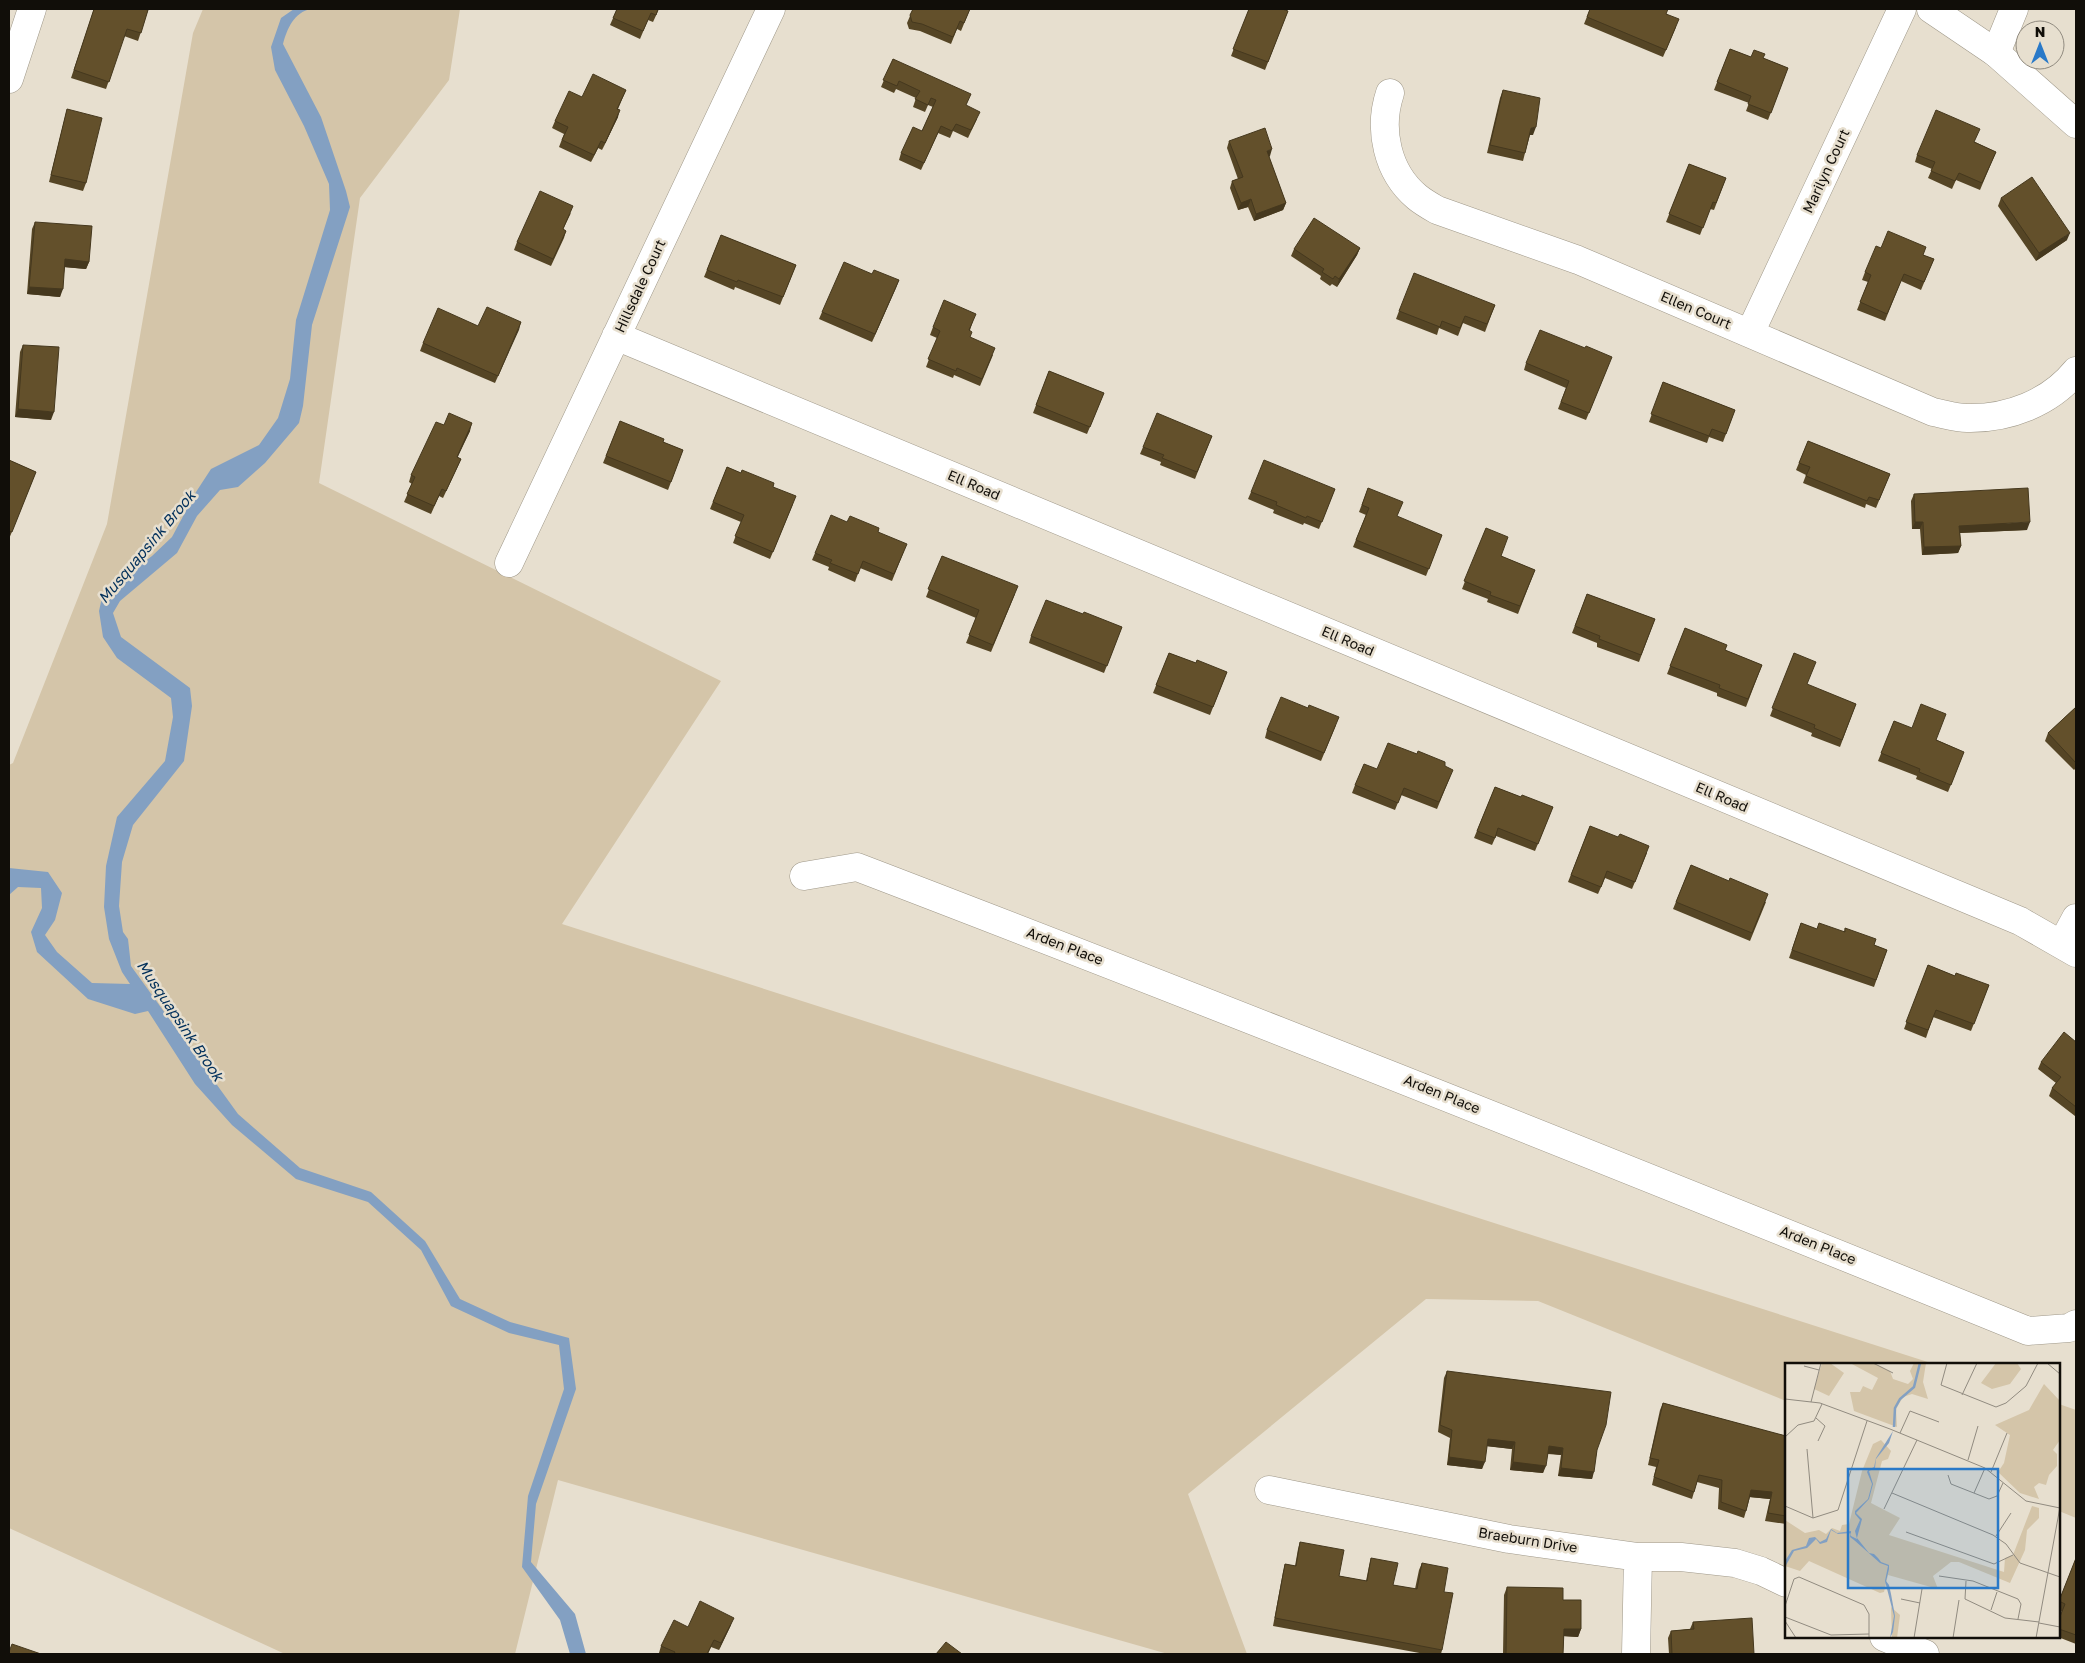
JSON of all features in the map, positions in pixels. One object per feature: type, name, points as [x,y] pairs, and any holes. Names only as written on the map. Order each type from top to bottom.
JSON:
[{"type":"street","points":[[9,79],[32,9]]},
{"type":"street","name":"Hillsdale Court","points":[[509,562],[771,9]]},
{"type":"street","name":"Marilyn Court","points":[[1750,333],[1902,9]]},
{"type":"street","points":[[1931,9],[1996,53],[2076,124]]},
{"type":"street","points":[[1996,53],[2014,9]]},
{"type":"street","name":"Ellen Court","points":[[1390,93],[1384,125],[1387,151],[1399,176],[1417,197],[1437,210],[1578,260],[1933,412],[1965,418],[1996,417],[2023,409],[2048,396],[2076,371]]},
{"type":"street","name":"Ell Road","points":[[616,336],[2011,918],[2069,948]]},
{"type":"street","name":"Arden Place","points":[[804,876],[857,867],[1160,982],[1541,1133],[2028,1331],[2069,1328],[2076,1324]]},
{"type":"street","points":[[2069,948],[2076,918]]},
{"type":"street","name":"Braeburn Drive","points":[[1269,1490],[1509,1539],[1638,1557],[1681,1557],[1734,1563],[1761,1571],[1785,1583]]},
{"type":"street","points":[[1636,1654],[1638,1557]]},
{"type":"street","points":[[1886,1638],[1925,1654]]},
{"type":"shaded area","points":[[203,9],[460,9],[449,80],[360,198],[319,483],[721,681],[562,924],[1931,1363],[1785,1363],[1785,1401],[1538,1301],[1426,1299],[1188,1494],[1247,1654],[1168,1654],[558,1480],[515,1654],[285,1654],[9,1528],[9,765],[13,763],[107,524],[193,33]]},
{"type":"shaded area","points":[[2060,1404],[2076,1410],[2076,1518],[2060,1511]]},
{"type":"water","points":[[294,9],[311,9],[300,14],[292,22],[283,44],[321,117],[350,207],[312,325],[303,406],[299,423],[265,463],[238,487],[220,490],[197,516],[177,553],[120,601],[113,613],[121,637],[190,688],[192,706],[184,761],[133,825],[122,862],[119,906],[123,932],[128,939],[131,966],[238,1114],[300,1168],[371,1192],[425,1241],[460,1299],[510,1322],[569,1338],[576,1389],[536,1504],[531,1562],[575,1614],[586,1654],[570,1654],[560,1620],[522,1567],[528,1496],[564,1389],[559,1345],[509,1333],[451,1306],[421,1250],[368,1202],[296,1179],[232,1125],[195,1084],[148,1011],[135,1014],[88,999],[37,952],[31,932],[42,908],[41,888],[18,887],[9,895],[9,868],[48,872],[62,893],[55,920],[45,935],[57,952],[92,983],[130,984],[122,972],[109,939],[104,907],[106,866],[117,817],[165,761],[173,717],[171,698],[117,658],[103,637],[99,611],[103,593],[152,556],[172,537],[196,492],[211,469],[259,445],[278,418],[290,379],[296,320],[330,210],[329,184],[304,126],[275,70],[271,47],[281,18]]},
{"type":"building","points":[[94,9],[148,10],[141,33],[127,29],[109,82],[74,70]]},
{"type":"building","points":[[617,9],[658,9],[656,15],[651,13],[643,31],[613,18]]},
{"type":"building","points":[[913,9],[970,9],[964,23],[960,21],[953,37],[922,24],[912,22],[910,15]]},
{"type":"building","points":[[1249,9],[1282,9],[1288,11],[1268,62],[1233,49]]},
{"type":"building","points":[[1590,9],[1668,9],[1666,14],[1679,19],[1666,50],[1587,17]]},
{"type":"building","points":[[1730,49],[1751,57],[1754,50],[1765,54],[1763,58],[1788,68],[1771,113],[1748,104],[1751,96],[1717,82]]},
{"type":"building","points":[[893,59],[971,94],[966,105],[980,112],[971,130],[956,124],[952,131],[941,126],[924,163],[901,153],[913,127],[922,131],[936,100],[931,98],[928,105],[915,99],[920,91],[899,81],[897,86],[883,80]]},
{"type":"building","points":[[593,74],[626,90],[617,109],[620,110],[605,143],[601,141],[594,155],[562,140],[568,127],[555,121],[569,91],[582,97]]},
{"type":"building","points":[[1503,90],[1540,98],[1536,127],[1531,128],[1525,153],[1490,145]]},
{"type":"building","points":[[67,109],[102,118],[86,183],[51,175]]},
{"type":"building","points":[[1936,110],[1980,129],[1974,142],[1996,152],[1982,183],[1959,173],[1955,181],[1931,171],[1935,162],[1917,155]]},
{"type":"building","points":[[1265,128],[1272,149],[1267,151],[1286,203],[1256,214],[1251,199],[1241,203],[1232,181],[1243,177],[1229,141]]},
{"type":"building","points":[[1689,164],[1726,178],[1716,203],[1713,202],[1703,228],[1669,214]]},
{"type":"building","points":[[2032,177],[2070,233],[2039,253],[2001,198]]},
{"type":"building","points":[[540,191],[573,206],[563,229],[566,231],[553,259],[517,242]]},
{"type":"building","points":[[1314,218],[1360,248],[1339,279],[1335,276],[1333,279],[1322,272],[1324,269],[1294,249]]},
{"type":"building","points":[[35,222],[92,226],[89,262],[65,259],[63,289],[29,287]]},
{"type":"building","points":[[1888,231],[1926,247],[1923,255],[1934,259],[1924,282],[1904,274],[1887,314],[1860,302],[1871,275],[1865,272],[1876,246],[1881,248]]},
{"type":"building","points":[[721,235],[796,265],[783,297],[707,270]]},
{"type":"building","points":[[844,262],[872,274],[874,270],[899,280],[875,334],[822,312]]},
{"type":"building","points":[[1414,273],[1495,305],[1487,324],[1465,316],[1460,328],[1442,321],[1440,327],[1399,311]]},
{"type":"building","points":[[944,300],[976,314],[969,330],[972,332],[970,337],[995,348],[982,379],[957,368],[956,371],[928,359],[940,331],[933,327]]},
{"type":"building","points":[[487,307],[521,322],[498,376],[423,343],[438,308],[478,326]]},
{"type":"building","points":[[1540,330],[1612,357],[1589,413],[1561,402],[1569,381],[1526,363]]},
{"type":"building","points":[[23,345],[59,347],[54,412],[18,409]]},
{"type":"building","points":[[1049,371],[1104,393],[1090,427],[1036,405]]},
{"type":"building","points":[[1663,382],[1735,410],[1726,434],[1712,429],[1709,436],[1651,414]]},
{"type":"building","points":[[449,413],[472,423],[457,457],[461,459],[446,491],[442,489],[434,506],[407,494],[415,477],[411,475],[436,422],[444,425]]},
{"type":"building","points":[[1157,413],[1212,436],[1197,472],[1162,458],[1164,455],[1143,447]]},
{"type":"building","points":[[620,421],[664,439],[663,442],[683,450],[671,482],[606,456]]},
{"type":"building","points":[[1808,441],[1890,474],[1879,500],[1869,497],[1867,501],[1806,476],[1810,467],[1799,463]]},
{"type":"building","points":[[9,460],[36,472],[12,532],[9,531]]},
{"type":"building","points":[[1264,460],[1335,489],[1322,522],[1307,516],[1306,518],[1276,505],[1277,502],[1251,492]]},
{"type":"building","points":[[727,467],[741,473],[742,470],[774,483],[773,487],[796,496],[773,552],[735,536],[744,515],[713,502]]},
{"type":"building","points":[[1368,488],[1403,502],[1397,516],[1442,535],[1429,569],[1356,540],[1369,508],[1362,505]]},
{"type":"building","points":[[2028,488],[2030,522],[1959,526],[1961,546],[1924,547],[1923,522],[1915,522],[1914,494]]},
{"type":"building","points":[[831,515],[847,522],[850,516],[879,528],[878,532],[907,544],[894,574],[863,561],[858,574],[830,563],[832,560],[815,553]]},
{"type":"building","points":[[1486,528],[1508,537],[1501,556],[1535,570],[1520,606],[1490,595],[1491,592],[1464,581]]},
{"type":"building","points":[[942,556],[1018,586],[993,645],[969,635],[979,610],[928,589]]},
{"type":"building","points":[[1587,594],[1655,619],[1641,655],[1599,639],[1600,636],[1575,626]]},
{"type":"building","points":[[1046,600],[1122,627],[1107,666],[1031,636]]},
{"type":"building","points":[[1685,628],[1727,645],[1725,650],[1762,665],[1748,699],[1719,688],[1720,685],[1670,666]]},
{"type":"building","points":[[1169,653],[1196,663],[1197,660],[1227,672],[1213,707],[1156,685]]},
{"type":"building","points":[[1794,653],[1816,662],[1807,684],[1856,704],[1842,740],[1814,728],[1815,725],[1772,708]]},
{"type":"building","points":[[1281,697],[1308,708],[1309,705],[1339,717],[1324,753],[1267,730]]},
{"type":"building","points":[[1921,704],[1946,714],[1936,740],[1964,752],[1951,785],[1919,772],[1920,769],[1881,753],[1894,721],[1912,728]]},
{"type":"building","points":[[2076,707],[2076,763],[2048,733]]},
{"type":"building","points":[[1388,743],[1417,754],[1418,751],[1445,762],[1445,766],[1453,770],[1439,802],[1404,788],[1398,803],[1355,785],[1364,764],[1377,769]]},
{"type":"building","points":[[1495,787],[1553,807],[1538,844],[1498,828],[1495,838],[1477,831]]},
{"type":"building","points":[[1590,826],[1618,837],[1620,834],[1649,846],[1635,882],[1607,871],[1601,887],[1571,875]]},
{"type":"building","points":[[1691,865],[1729,881],[1730,878],[1768,894],[1752,933],[1676,902]]},
{"type":"building","points":[[1801,923],[1817,929],[1819,923],[1845,932],[1845,928],[1876,939],[1874,945],[1887,950],[1876,980],[1792,950]]},
{"type":"building","points":[[1928,965],[1955,976],[1956,973],[1989,985],[1974,1024],[1936,1010],[1928,1030],[1906,1022]]},
{"type":"building","points":[[2064,1032],[2076,1042],[2076,1107],[2052,1088],[2061,1077],[2041,1062]]},
{"type":"building","points":[[1447,1371],[1611,1392],[1606,1425],[1597,1450],[1594,1472],[1561,1468],[1563,1448],[1549,1446],[1546,1466],[1513,1462],[1515,1442],[1488,1439],[1485,1462],[1449,1457],[1452,1430],[1440,1425]]},
{"type":"building","points":[[1663,1403],[1785,1436],[1785,1516],[1768,1513],[1772,1492],[1751,1490],[1746,1511],[1721,1502],[1722,1480],[1699,1475],[1694,1492],[1654,1477],[1659,1460],[1650,1458]]},
{"type":"building","points":[[1300,1542],[1344,1550],[1339,1576],[1367,1581],[1371,1558],[1398,1563],[1393,1585],[1417,1589],[1422,1563],[1448,1568],[1444,1592],[1453,1593],[1442,1650],[1275,1618],[1285,1564],[1296,1566]]},
{"type":"building","points":[[2076,1558],[2076,1635],[2060,1629],[2060,1616],[2065,1604],[2060,1602]]},
{"type":"building","points":[[1507,1587],[1563,1588],[1563,1600],[1581,1600],[1581,1629],[1564,1629],[1563,1654],[1506,1654]]},
{"type":"building","points":[[700,1601],[734,1618],[721,1643],[714,1640],[707,1654],[674,1654],[675,1652],[661,1646],[674,1620],[688,1627]]},
{"type":"building","points":[[1752,1618],[1754,1654],[1672,1654],[1671,1631],[1694,1629],[1693,1622]]},
{"type":"building","points":[[946,1642],[962,1654],[936,1654]]},
{"type":"building","points":[[12,1644],[41,1654],[9,1654]]},
{"type":"water label","name":"Musquapsink Brook","points":[[147,547]]},
{"type":"water label","name":"Musquapsink Brook","points":[[180,1021]]}]
